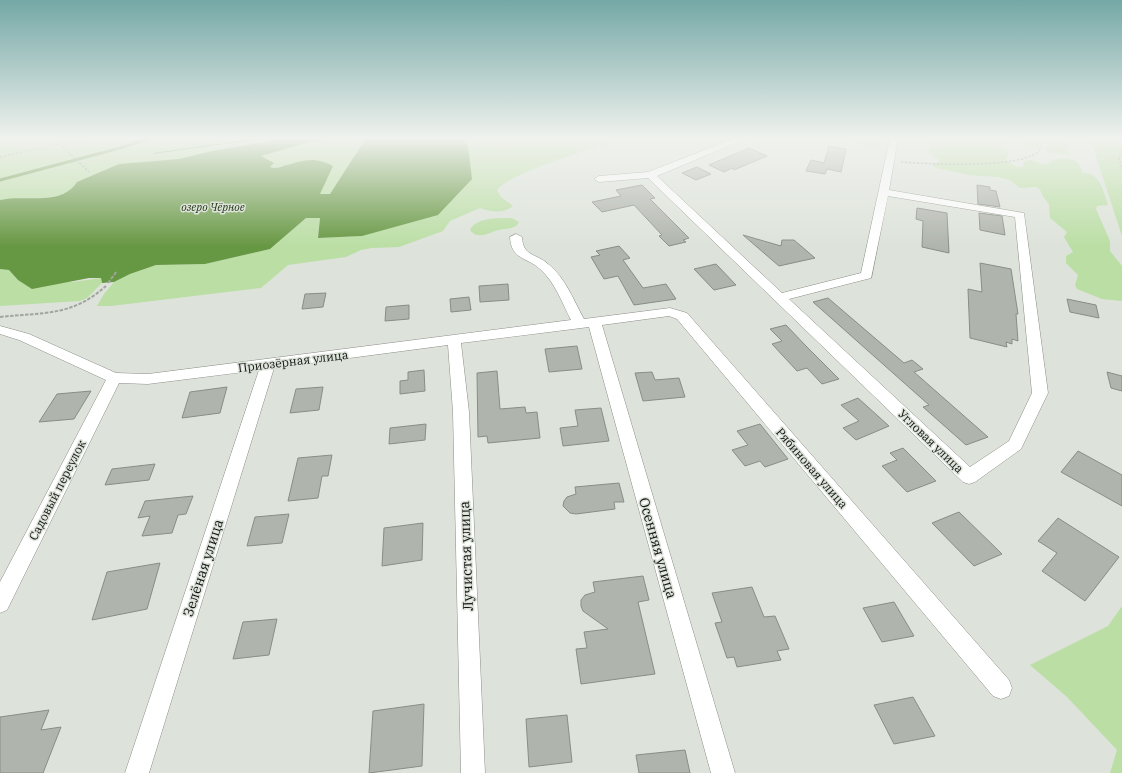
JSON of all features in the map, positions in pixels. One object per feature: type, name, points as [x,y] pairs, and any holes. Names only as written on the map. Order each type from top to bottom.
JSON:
[{"type":"street","points":[[780,297],[867,275],[887,174]]},
{"type":"street","points":[[599,180],[650,175]]},
{"type":"street","name":"Угловая улица","points":[[650,175],[969,477],[1015,445],[1040,393],[1020,215],[883,192]]},
{"type":"street","name":"Осенняя улица","points":[[516,237],[515,245],[519,251],[548,269],[587,323],[723,773]]},
{"type":"street","name":"Рябиновая улица","points":[[587,323],[670,312],[682,316],[1000,688]]},
{"type":"street","name":"Приозёрная улица","points":[[0,330],[24,337],[114,378],[148,379],[587,323]]},
{"type":"street","name":"Лучистая улица","points":[[454,340],[461,412],[473,773]]},
{"type":"street","name":"Зелёная улица","points":[[137,773],[268,364]]},
{"type":"street","name":"Садовый переулок","points":[[0,603],[114,378]]},
{"type":"path","points":[[108,283],[117,271]]},
{"type":"path","points":[[0,317],[42,314],[71,309],[81,306],[95,297],[106,286]]},
{"type":"shaded area","points":[[0,174],[113,174],[77,182],[62,194],[52,197],[0,200]]},
{"type":"shaded area","points":[[328,174],[343,174],[330,194],[319,194]]},
{"type":"shaded area","points":[[435,174],[521,174],[497,190],[501,197],[513,206],[509,209],[497,212],[480,208],[450,221],[443,231],[399,247],[372,248],[361,250],[346,257],[288,265],[261,288],[111,306],[97,306],[104,294],[114,282],[130,274],[156,265],[205,264],[270,249],[306,218],[320,217],[318,238],[362,236]]},
{"type":"shaded area","points":[[965,174],[1089,174],[1098,179],[1108,205],[1097,206],[1096,209],[1110,241],[1110,251],[1122,266],[1122,301],[1102,299],[1077,289],[1075,285],[1078,275],[1066,263],[1066,256],[1073,252],[1064,237],[1067,232],[1050,218],[1049,204],[1040,190],[1036,187],[1020,188],[1010,180],[998,177]]},
{"type":"shaded area","points":[[1102,174],[1122,174],[1122,236]]},
{"type":"shaded area","points":[[512,218],[519,222],[513,228],[499,230],[484,235],[476,235],[470,230],[482,220]]},
{"type":"shaded area","points":[[0,269],[9,270],[18,280],[73,282],[101,278],[102,283],[87,298],[80,301],[0,306]]},
{"type":"shaded area","points":[[1122,606],[1122,773],[1110,773],[1117,750],[1067,697],[1030,665],[1108,626]]},
{"type":"water","name":"озеро Чёрное","points":[[95,174],[329,174],[320,194],[330,194],[343,174],[471,174],[472,179],[438,215],[362,236],[318,238],[320,218],[306,218],[270,249],[205,264],[156,265],[130,274],[114,282],[102,283],[101,278],[89,278],[32,289],[18,280],[9,270],[0,269],[0,200],[42,198],[62,195],[70,190],[77,182]]},
{"type":"building","points":[[684,174],[711,174],[696,180]]},
{"type":"building","points":[[642,185],[655,198],[650,199],[689,238],[683,240],[686,242],[669,246],[659,236],[662,235],[634,205],[602,212],[592,202],[621,196],[616,190]]},
{"type":"building","points":[[977,185],[990,187],[990,190],[996,191],[1000,207],[978,204]]},
{"type":"building","points":[[917,208],[947,213],[949,253],[922,247],[923,221],[916,219]]},
{"type":"building","points":[[979,213],[1002,216],[1005,235],[980,230]]},
{"type":"building","points":[[743,235],[781,246],[782,240],[794,240],[815,258],[779,266]]},
{"type":"building","points":[[619,246],[630,258],[623,260],[643,288],[666,284],[676,299],[634,305],[618,276],[604,279],[591,257],[600,255],[596,251]]},
{"type":"building","points":[[980,263],[1011,269],[1018,314],[1016,314],[1018,341],[1012,339],[1012,344],[1006,342],[1007,347],[970,338],[968,289],[982,292]]},
{"type":"building","points":[[716,264],[736,285],[714,290],[694,269]]},
{"type":"building","points":[[508,284],[509,300],[480,302],[479,286]]},
{"type":"building","points":[[326,293],[323,307],[302,309],[305,294]]},
{"type":"building","points":[[469,297],[471,310],[451,312],[450,299]]},
{"type":"building","points":[[828,298],[904,363],[912,360],[923,369],[914,372],[988,437],[966,445],[923,407],[929,405],[813,302]]},
{"type":"building","points":[[1067,299],[1096,305],[1099,318],[1070,312]]},
{"type":"building","points":[[409,305],[409,319],[385,321],[386,307]]},
{"type":"building","points":[[786,325],[839,379],[822,384],[807,368],[797,371],[772,344],[782,341],[770,329]]},
{"type":"building","points":[[577,346],[582,369],[549,372],[545,349]]},
{"type":"building","points":[[424,370],[425,391],[400,394],[400,381],[408,380],[408,372]]},
{"type":"building","points":[[497,371],[500,409],[525,407],[526,413],[537,412],[540,438],[488,443],[487,436],[478,437],[477,373]]},
{"type":"building","points":[[652,372],[655,380],[679,378],[685,397],[643,401],[635,373]]},
{"type":"building","points":[[1107,372],[1122,376],[1122,391],[1111,388]]},
{"type":"building","points":[[227,387],[220,413],[182,418],[190,392]]},
{"type":"building","points":[[323,387],[319,410],[290,413],[296,389]]},
{"type":"building","points":[[91,391],[74,419],[39,422],[57,394]]},
{"type":"building","points":[[858,398],[889,426],[856,440],[843,428],[859,421],[841,405]]},
{"type":"building","points":[[601,408],[609,441],[563,446],[560,428],[578,426],[575,410]]},
{"type":"building","points":[[426,424],[425,440],[389,444],[390,428]]},
{"type":"building","points":[[760,424],[788,459],[765,467],[760,461],[745,466],[732,450],[748,445],[737,431]]},
{"type":"building","points":[[903,448],[936,481],[907,492],[882,466],[897,460],[890,453]]},
{"type":"building","points":[[1078,451],[1122,475],[1122,506],[1061,472]]},
{"type":"building","points":[[332,455],[328,476],[322,476],[318,498],[288,501],[298,458]]},
{"type":"building","points":[[155,464],[149,480],[105,485],[112,469]]},
{"type":"building","points":[[619,483],[624,502],[614,502],[615,509],[576,514],[570,513],[563,506],[567,497],[576,494],[575,487]]},
{"type":"building","points":[[193,496],[186,514],[178,515],[172,533],[142,536],[150,516],[138,518],[145,501]]},
{"type":"building","points":[[959,512],[1002,554],[974,566],[932,523]]},
{"type":"building","points":[[289,514],[282,543],[247,546],[255,517]]},
{"type":"building","points":[[1058,518],[1119,557],[1085,601],[1042,571],[1057,553],[1038,541]]},
{"type":"building","points":[[423,523],[422,560],[382,566],[384,528]]},
{"type":"building","points":[[160,563],[147,609],[92,620],[107,572]]},
{"type":"building","points":[[643,576],[649,600],[638,602],[655,674],[581,684],[576,649],[587,648],[584,632],[608,629],[583,611],[581,600],[585,595],[595,592],[593,582]]},
{"type":"building","points":[[752,587],[764,617],[775,616],[789,649],[777,651],[781,660],[737,667],[734,657],[727,658],[715,623],[722,622],[712,593]]},
{"type":"building","points":[[894,602],[914,636],[882,642],[863,608]]},
{"type":"building","points":[[277,619],[269,655],[233,659],[243,622]]},
{"type":"building","points":[[913,697],[935,736],[894,744],[874,705]]},
{"type":"building","points":[[424,704],[422,766],[369,773],[373,711]]},
{"type":"building","points":[[49,710],[41,730],[61,727],[43,773],[0,773],[0,717]]},
{"type":"building","points":[[567,715],[572,762],[529,767],[526,719]]},
{"type":"building","points":[[685,750],[690,773],[639,773],[636,755]]},
{"type":"waterway","points":[[0,180],[22,174]]}]
